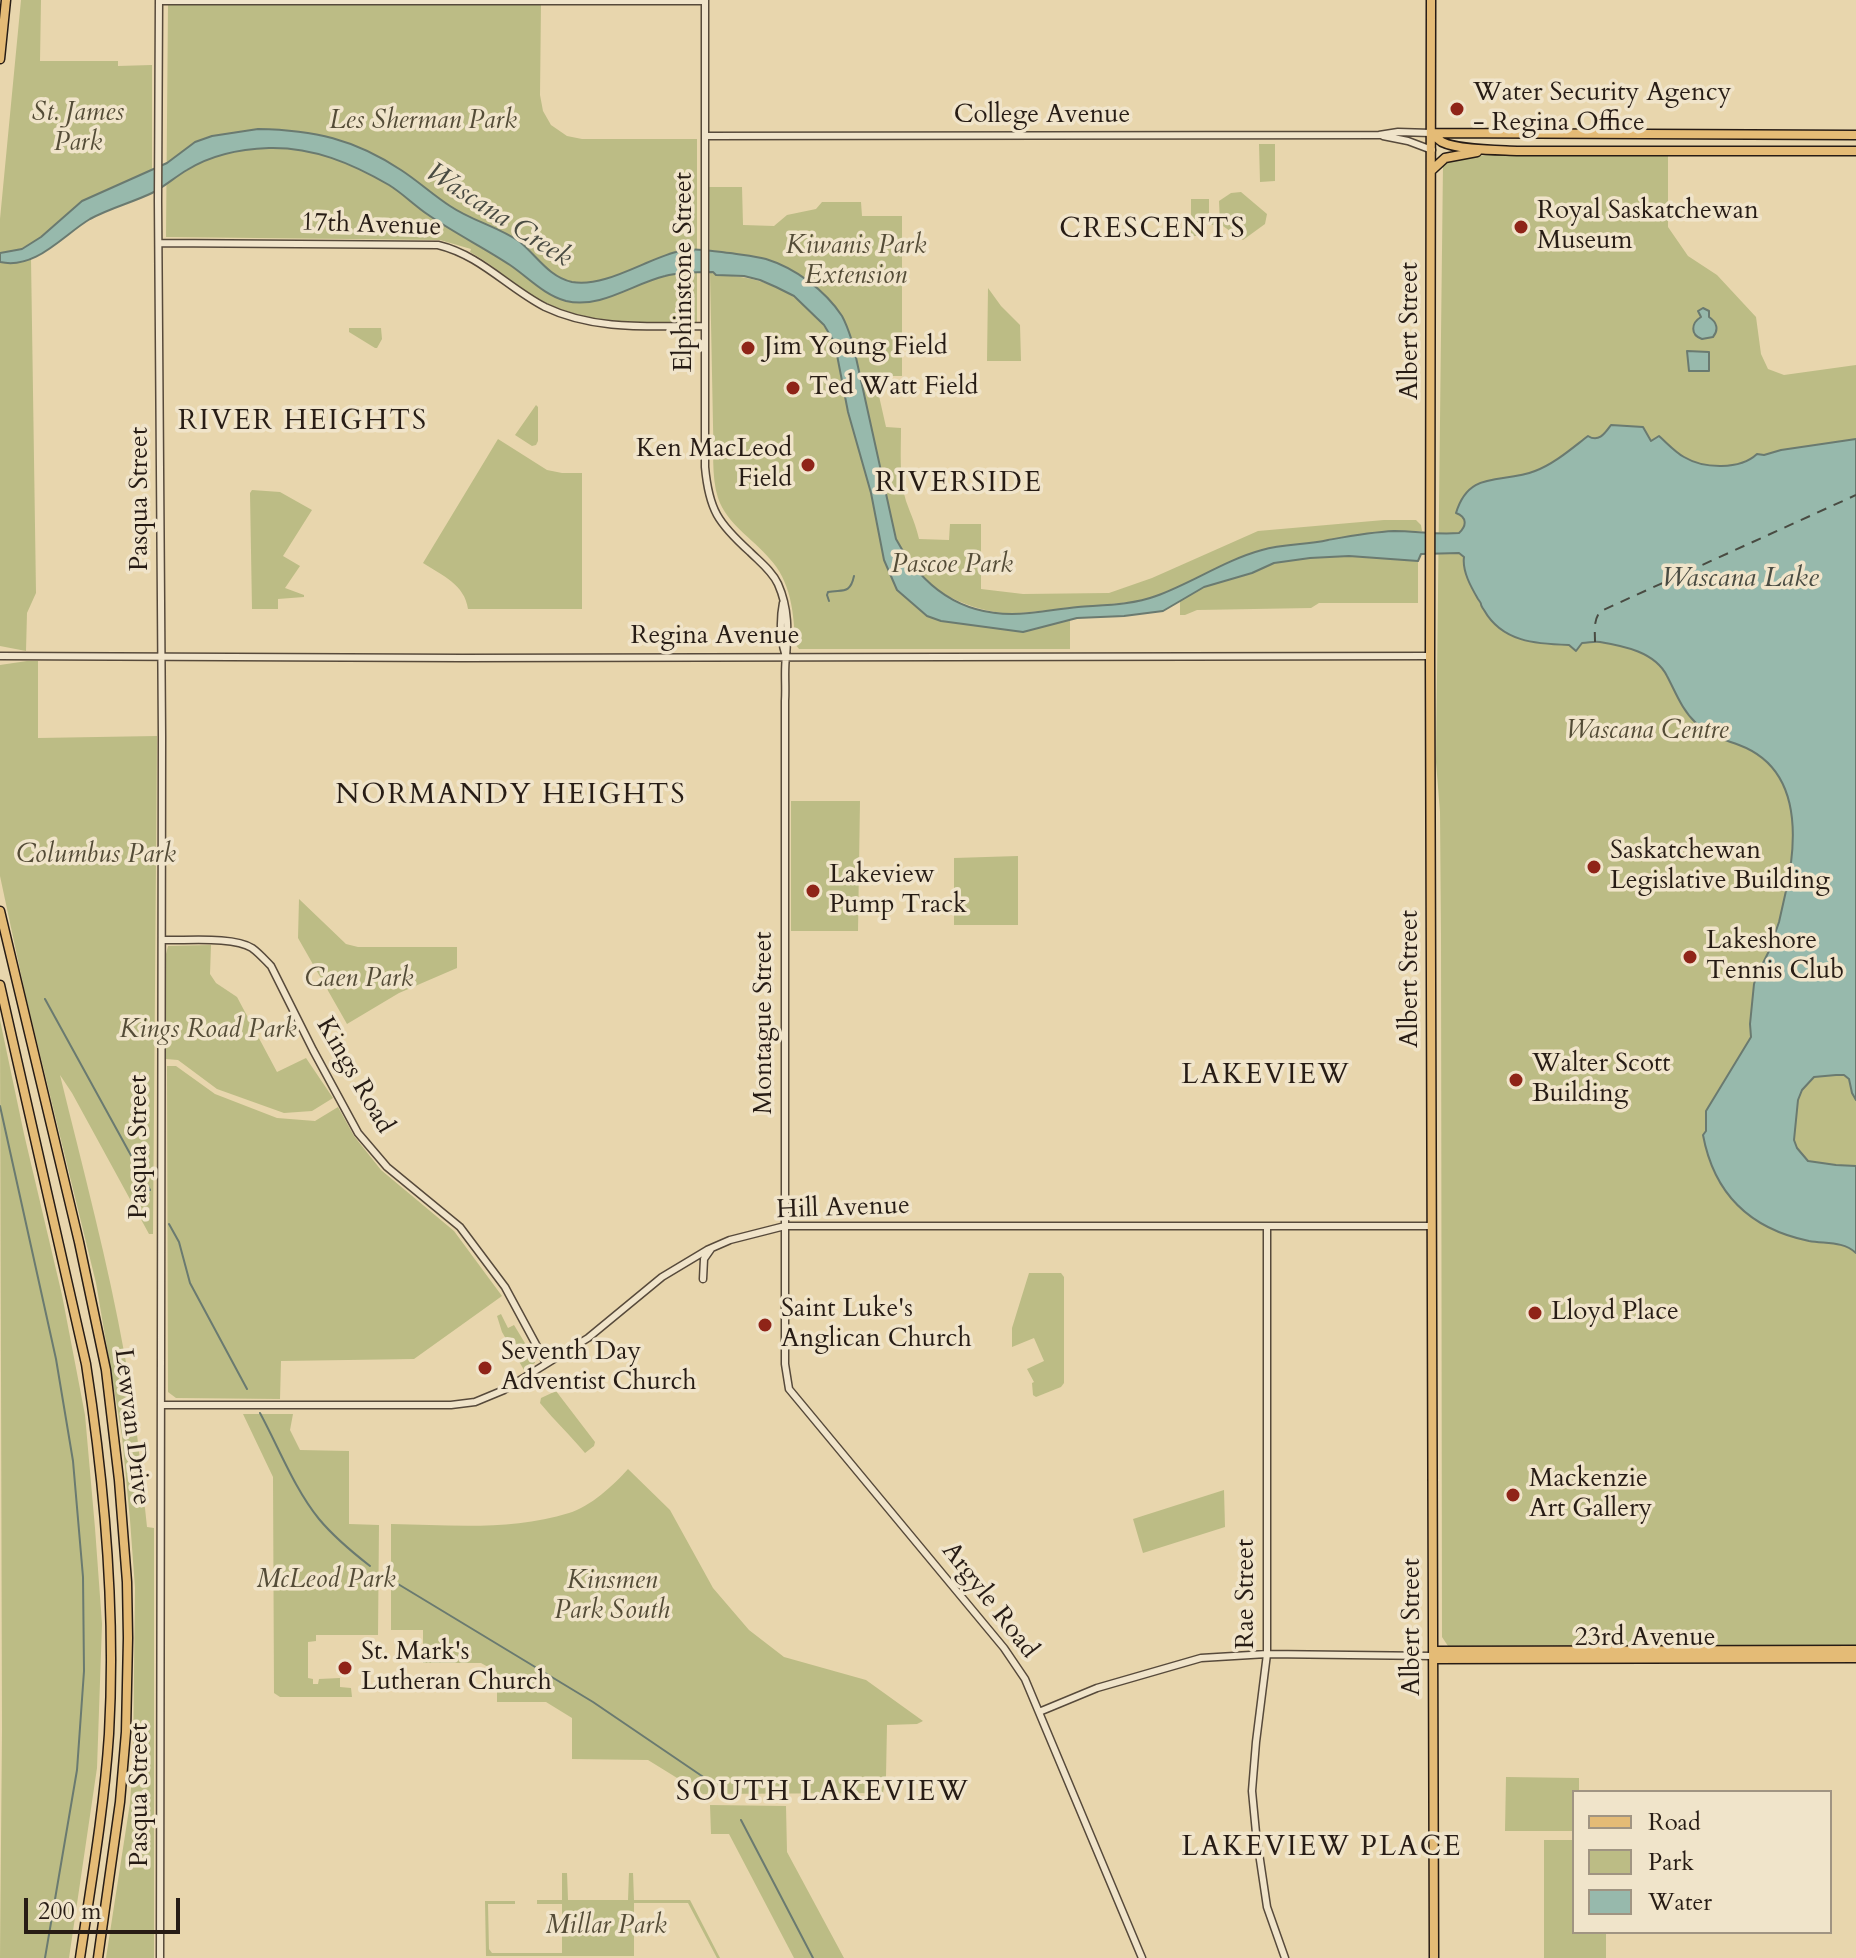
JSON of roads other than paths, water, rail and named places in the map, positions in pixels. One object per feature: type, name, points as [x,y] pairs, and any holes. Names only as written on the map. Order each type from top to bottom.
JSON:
[{"type":"main road","points":[[0,59],[6,0]]},
{"type":"main road","name":"Albert Street","points":[[1431,0],[1434,1958]]},
{"type":"main road","name":"College Avenue","points":[[1431,133],[1856,135]]},
{"type":"main road","name":"College Avenue","points":[[1431,133],[1441,142],[1487,150],[1856,151]]},
{"type":"main road","points":[[1432,171],[1445,158],[1487,150]]},
{"type":"main road","name":"Lewvan Drive","points":[[0,911],[79,1242],[106,1370],[119,1480],[127,1582],[126,1720],[120,1802],[98,1958]]},
{"type":"main road","name":"Lewvan Drive","points":[[0,985],[86,1364],[104,1497],[111,1624],[109,1734],[102,1808],[80,1958]]},
{"type":"main road","name":"23rd Avenue","points":[[1433,1655],[1856,1650]]},
{"type":"main road","name":"23rd Avenue","points":[[1433,1655],[1856,1658]]},
{"type":"street","points":[[159,1],[705,0]]},
{"type":"street","name":"Elphinstone Street","points":[[705,0],[705,467],[710,502],[733,537]]},
{"type":"street","name":"Pasqua Street","points":[[159,1],[162,656],[160,1958]]},
{"type":"street","name":"College Avenue","points":[[705,136],[1431,133]]},
{"type":"street","name":"College Avenue","points":[[1379,135],[1432,150]]},
{"type":"street","name":"17th Avenue","points":[[159,243],[438,245],[472,257],[523,293],[565,315],[605,325],[705,326]]},
{"type":"street","name":"Montague Street","points":[[733,537],[772,573],[787,608],[785,1364],[789,1389]]},
{"type":"street","name":"Regina Avenue","points":[[0,656],[462,658],[1430,651]]},
{"type":"street","name":"Kings Road","points":[[162,940],[232,941],[247,945],[263,957],[271,966],[358,1133],[387,1167],[460,1227],[505,1287],[546,1363]]},
{"type":"street","name":"Hill Avenue","points":[[161,1405],[451,1405],[475,1402],[504,1390],[588,1338],[662,1277],[712,1247],[785,1226],[1431,1226]]},
{"type":"street","name":"Rae Street","points":[[1267,1226],[1267,1654],[1252,1791],[1267,1907],[1285,1958]]},
{"type":"street","points":[[703,1279],[704,1259],[712,1247]]},
{"type":"street","name":"Argyle Road","points":[[789,1389],[1004,1648],[1025,1679],[1142,1958]]},
{"type":"street","name":"23rd Avenue","points":[[1039,1712],[1097,1688],[1201,1658],[1267,1654],[1433,1655]]},
{"type":"water","name":"Wascana Lake","points":[[258,129],[297,131],[333,138],[384,159],[458,211],[520,242],[550,271],[572,282],[597,281],[689,250],[762,258],[798,274],[827,297],[842,316],[848,330],[896,539],[917,570],[943,594],[975,609],[993,613],[1028,613],[1137,601],[1169,591],[1248,554],[1278,547],[1385,532],[1459,533],[1465,522],[1456,513],[1469,490],[1488,480],[1523,475],[1542,468],[1588,436],[1601,436],[1611,425],[1643,427],[1651,441],[1659,436],[1684,457],[1711,466],[1741,463],[1757,454],[1856,439],[1856,1100],[1849,1079],[1844,1075],[1814,1077],[1802,1090],[1798,1100],[1794,1140],[1808,1161],[1856,1166],[1856,1253],[1840,1245],[1788,1235],[1753,1218],[1726,1191],[1708,1156],[1703,1135],[1706,1131],[1706,1111],[1751,1037],[1754,984],[1779,922],[1790,873],[1786,866],[1791,863],[1793,827],[1786,793],[1769,765],[1756,754],[1701,727],[1687,713],[1655,661],[1629,648],[1598,642],[1582,643],[1576,651],[1569,645],[1532,642],[1510,635],[1491,621],[1482,607],[1464,568],[1464,557],[1459,553],[1421,554],[1418,561],[1349,556],[1274,563],[1204,587],[1163,611],[1077,618],[1023,632],[941,621],[927,616],[897,590],[884,560],[871,493],[848,412],[833,340],[824,325],[794,296],[760,280],[701,272],[665,276],[592,302],[566,301],[437,221],[389,185],[346,163],[316,153],[269,148],[216,157],[187,170],[152,193],[90,219],[37,256],[13,263],[0,262],[0,253],[22,249],[41,237],[82,201],[167,163],[195,142],[212,136]]},
{"type":"water","points":[[1703,308],[1709,311],[1716,329],[1713,337],[1702,339],[1695,335],[1693,329],[1701,317],[1698,311]]},
{"type":"water","points":[[1687,351],[1709,352],[1709,371],[1689,371]]},
{"type":"waterway","points":[[829,601],[828,592],[848,589],[854,576]]},
{"type":"waterway","points":[[45,999],[150,1190]]},
{"type":"waterway","points":[[0,1106],[56,1359],[73,1461],[83,1577],[84,1671],[77,1770],[45,1958]]},
{"type":"waterway","points":[[169,1224],[179,1242],[190,1283],[247,1389]]},
{"type":"waterway","points":[[260,1413],[310,1507],[331,1532],[370,1566]]},
{"type":"waterway","points":[[398,1584],[593,1702],[721,1789]]},
{"type":"waterway","points":[[741,1820],[813,1958]]},
{"type":"place","name":"Water Security Agency - Regina Office","points":[[1457,109]]},
{"type":"place","name":"Royal Saskatchewan Museum","points":[[1521,227]]},
{"type":"place","name":"Jim Young Field","points":[[748,348]]},
{"type":"place","name":"Ted Watt Field","points":[[793,388]]},
{"type":"place","name":"Ken MacLeod Field","points":[[808,465]]},
{"type":"place","name":"Saskatchewan Legislative Building","points":[[1594,867]]},
{"type":"place","name":"Lakeview Pump Track","points":[[813,891]]},
{"type":"place","name":"Lakeshore Tennis Club","points":[[1690,957]]},
{"type":"place","name":"Walter Scott Building","points":[[1516,1080]]},
{"type":"place","name":"Lloyd Place","points":[[1535,1313]]},
{"type":"place","name":"Saint Luke's Anglican Church","points":[[765,1325]]},
{"type":"place","name":"Seventh Day Adventist Church","points":[[485,1368]]},
{"type":"place","name":"Mackenzie Art Gallery","points":[[1513,1495]]},
{"type":"place","name":"St. Mark's Lutheran Church","points":[[345,1668]]},
{"type":"district","name":"CRESCENTS","points":[[1153,231]]},
{"type":"district","name":"RIVER HEIGHTS","points":[[303,423]]},
{"type":"district","name":"RIVERSIDE","points":[[959,485]]},
{"type":"district","name":"NORMANDY HEIGHTS","points":[[511,797]]},
{"type":"district","name":"LAKEVIEW","points":[[1266,1077]]},
{"type":"district","name":"SOUTH LAKEVIEW","points":[[823,1794]]},
{"type":"district","name":"LAKEVIEW PLACE","points":[[1322,1849]]},
{"type":"park label","name":"Les Sherman Park","points":[[423,122]]},
{"type":"park label","name":"St. James Park","points":[[78,129]]},
{"type":"park label","name":"Kiwanis Park Extension","points":[[856,262]]},
{"type":"park label","name":"Pascoe Park","points":[[952,566]]},
{"type":"park label","name":"Wascana Centre","points":[[1647,732]]},
{"type":"park label","name":"Columbus Park","points":[[96,856]]},
{"type":"park label","name":"Caen Park","points":[[359,980]]},
{"type":"park label","name":"Kings Road Park","points":[[208,1031]]},
{"type":"park label","name":"McLeod Park","points":[[326,1581]]},
{"type":"park label","name":"Kinsmen Park South","points":[[612,1597]]},
{"type":"park label","name":"Millar Park","points":[[606,1927]]},
{"type":"water label","name":"Wascana Creek","points":[[498,216]]}]
